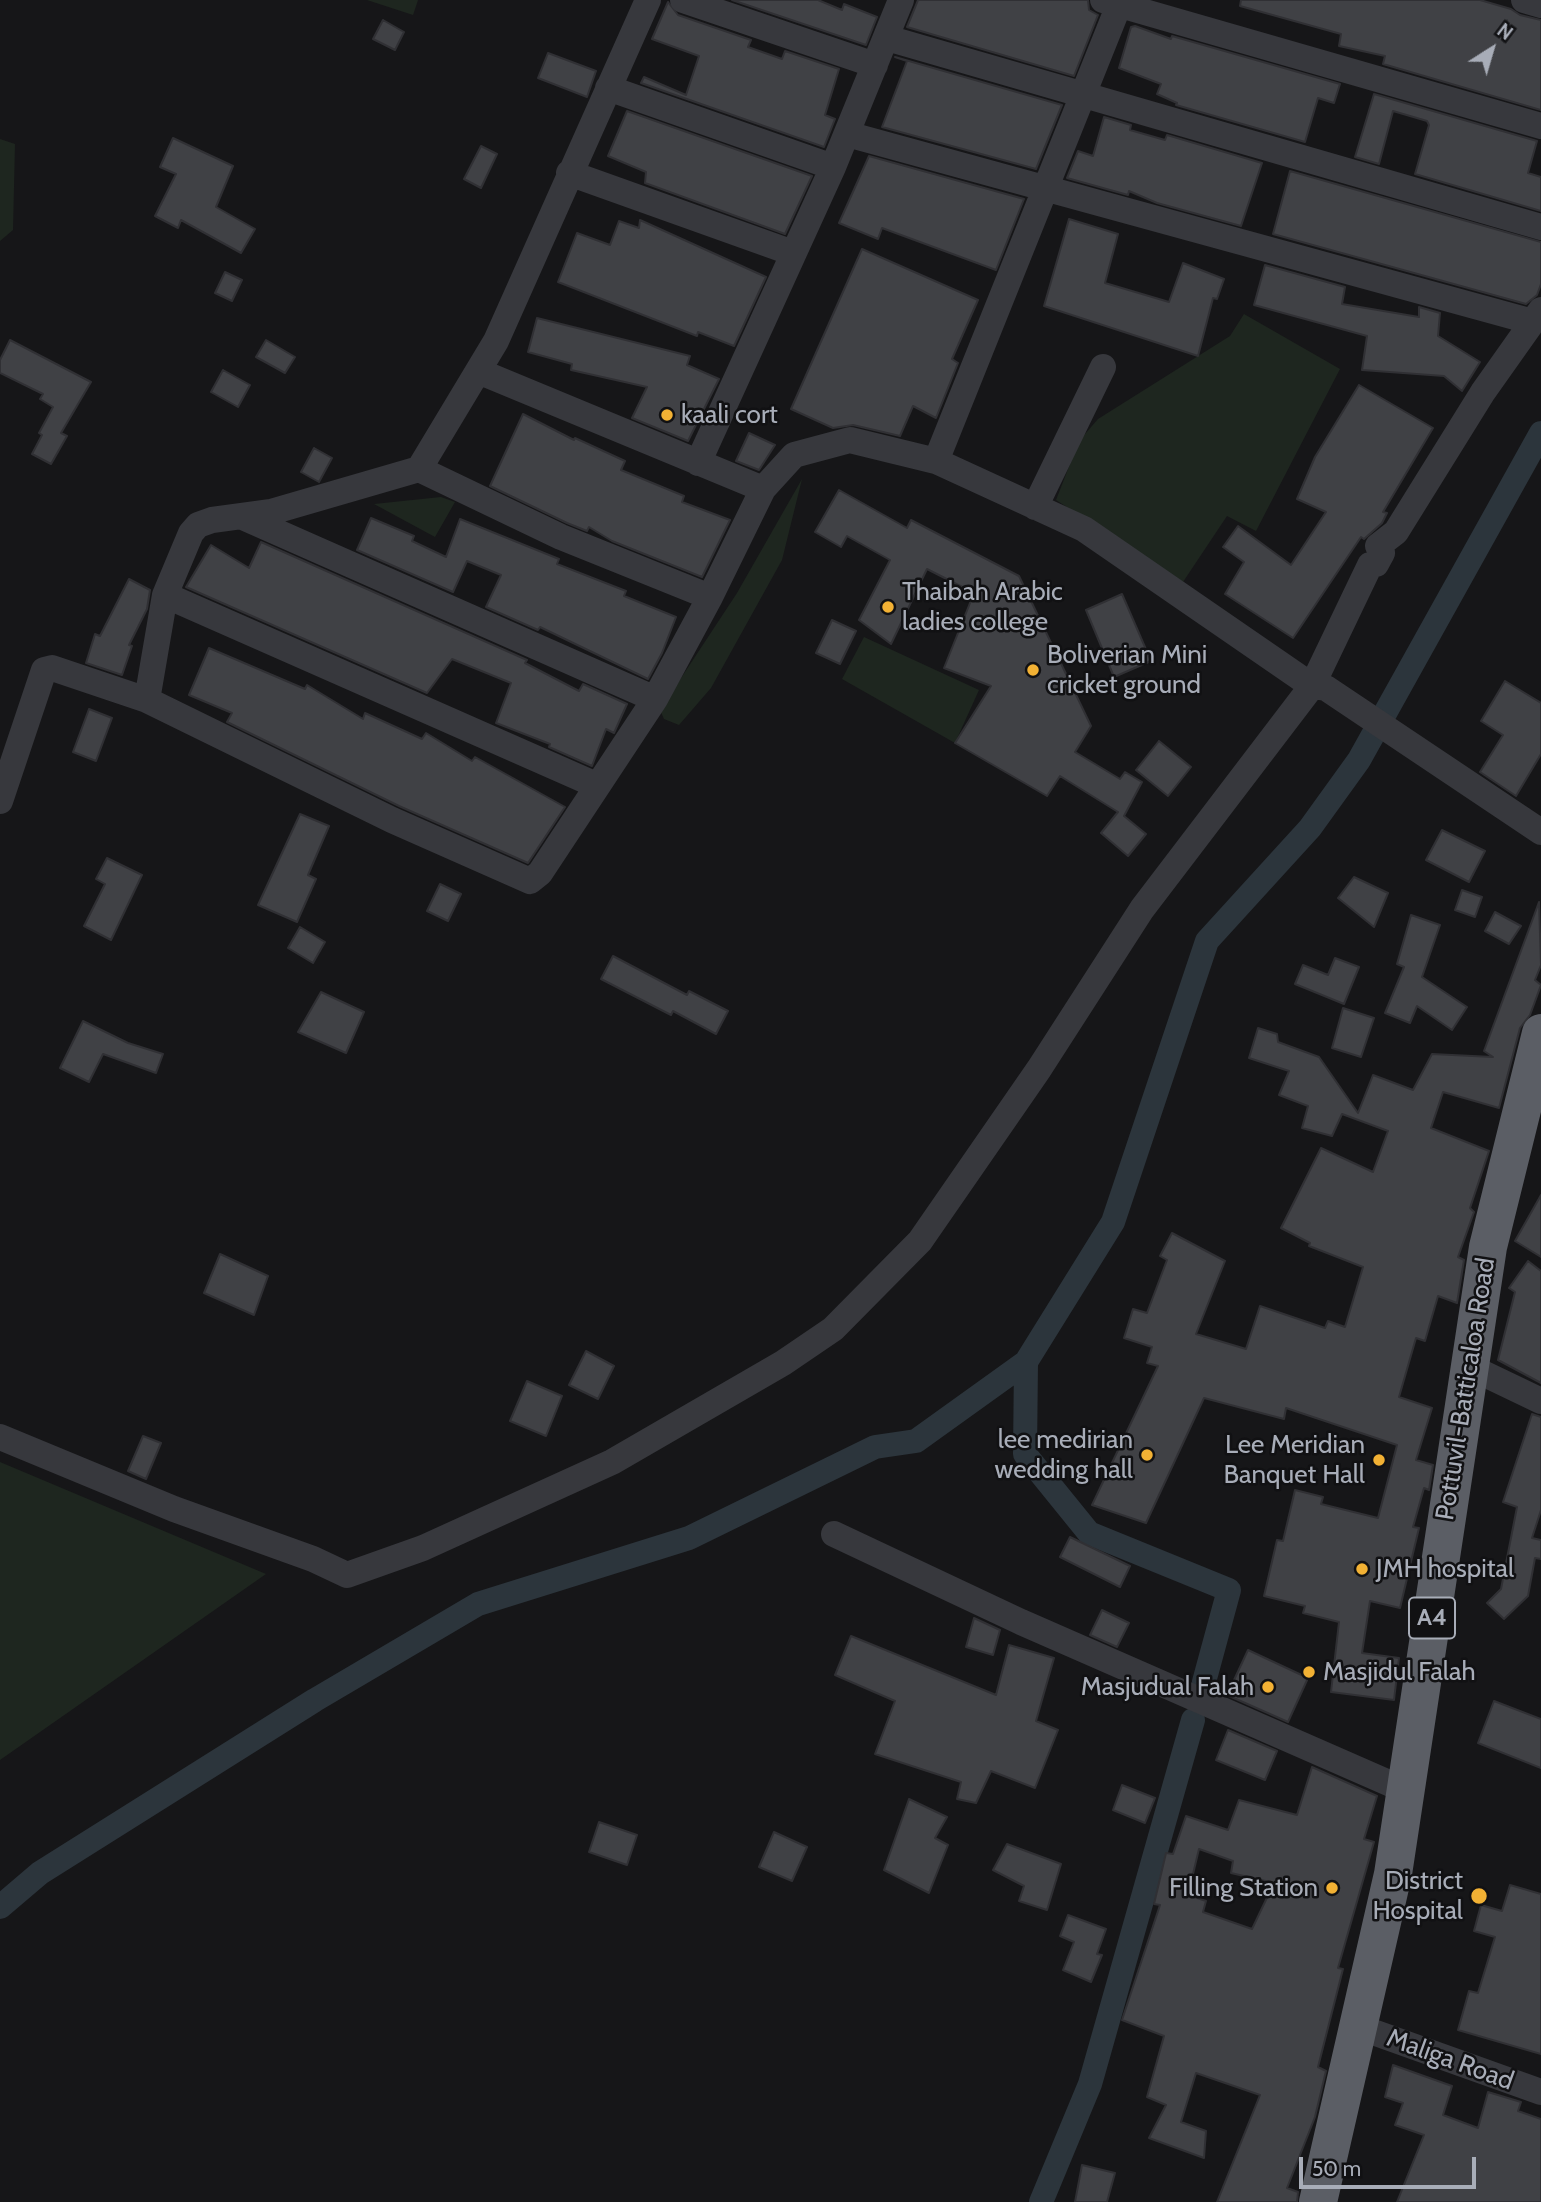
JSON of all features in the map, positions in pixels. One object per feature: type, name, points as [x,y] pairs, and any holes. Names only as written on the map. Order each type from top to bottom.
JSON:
[{"type":"highway","name":"Pottuvil-Batticaloa Road","points":[[1321,2201],[1393,1874],[1488,1247],[1541,1033]]},
{"type":"street","points":[[419,469],[496,341],[648,0]]},
{"type":"street","points":[[683,0],[875,65]]},
{"type":"street","points":[[698,463],[833,167],[901,0]]},
{"type":"street","points":[[1524,0],[1541,5]]},
{"type":"street","points":[[936,461],[1082,94],[1114,2],[1541,126]]},
{"type":"street","points":[[887,38],[1541,227]]},
{"type":"street","points":[[608,88],[833,167]]},
{"type":"street","points":[[0,1437],[174,1509],[313,1559],[347,1575],[424,1548],[624,1455],[783,1363],[832,1329],[920,1241],[1039,1069],[1142,909],[1319,687],[1370,565],[1376,564],[1382,554],[1378,546],[1396,532],[1483,392],[1537,316],[847,134]]},
{"type":"street","points":[[569,173],[793,253]]},
{"type":"street","points":[[1035,507],[1103,367]]},
{"type":"street","points":[[478,371],[763,489]]},
{"type":"street","points":[[0,801],[44,670],[52,668],[147,700],[392,820],[530,881],[540,873],[655,698],[710,597],[763,489],[794,455],[850,440],[936,461],[1084,529],[1541,832]]},
{"type":"street","points":[[147,700],[165,595],[191,533],[198,525],[212,520],[243,517],[302,504],[419,469],[561,537],[710,597]]},
{"type":"street","points":[[243,517],[655,698]]},
{"type":"street","points":[[165,595],[596,785]]},
{"type":"street","points":[[1468,1366],[1541,1401]]},
{"type":"street","points":[[834,1534],[1021,1622],[1407,1791]]},
{"type":"street","name":"Maliga Road","points":[[1359,2027],[1541,2092]]},
{"type":"shaded area","points":[[367,0],[418,0],[413,15]]},
{"type":"shaded area","points":[[0,139],[15,144],[13,230],[0,241]]},
{"type":"shaded area","points":[[1244,314],[1340,369],[1256,531],[1227,516],[1183,582],[1056,500],[1079,441],[1098,419],[1230,336]]},
{"type":"shaded area","points":[[802,479],[782,560],[711,688],[679,725],[664,719],[660,710],[737,593]]},
{"type":"shaded area","points":[[441,497],[455,502],[435,537],[374,504]]},
{"type":"shaded area","points":[[864,637],[979,690],[955,743],[842,679]]},
{"type":"shaded area","points":[[0,1462],[266,1574],[0,1760]]},
{"type":"building","points":[[732,0],[818,0],[842,10],[844,4],[877,17],[866,45]]},
{"type":"building","points":[[918,0],[1088,0],[1089,10],[1098,15],[1074,76],[907,27]]},
{"type":"building","points":[[1241,0],[1480,0],[1541,20],[1541,110],[1383,64],[1385,56],[1339,46],[1341,34],[1240,6]]},
{"type":"building","points":[[668,2],[678,15],[751,40],[748,47],[782,59],[785,51],[839,69],[825,115],[835,119],[824,147],[641,83],[644,77],[686,95],[699,56],[652,39]]},
{"type":"building","points":[[383,20],[404,32],[395,50],[373,39]]},
{"type":"building","points":[[1135,26],[1171,39],[1172,36],[1340,84],[1334,103],[1318,98],[1305,142],[1176,105],[1177,103],[1157,94],[1161,84],[1119,68],[1131,27]]},
{"type":"building","points":[[548,53],[596,71],[587,97],[538,78]]},
{"type":"building","points":[[895,57],[1062,105],[1036,169],[882,127],[907,61]]},
{"type":"building","points":[[1374,94],[1537,141],[1528,173],[1541,177],[1541,211],[1415,174],[1429,125],[1427,121],[1393,111],[1379,164],[1355,157]]},
{"type":"building","points":[[627,111],[812,176],[785,234],[645,183],[646,172],[608,156]]},
{"type":"building","points":[[1104,117],[1131,125],[1130,130],[1165,140],[1167,135],[1262,163],[1241,226],[1157,203],[1129,191],[1128,195],[1067,178],[1078,151],[1093,156]]},
{"type":"building","points":[[173,138],[233,166],[216,207],[255,229],[241,253],[181,220],[178,228],[155,216],[176,174],[160,167]]},
{"type":"building","points":[[481,146],[497,154],[481,188],[464,179]]},
{"type":"building","points":[[869,156],[1024,199],[996,270],[882,228],[878,239],[839,223]]},
{"type":"building","points":[[1290,171],[1541,242],[1541,284],[1537,295],[1526,304],[1273,234]]},
{"type":"building","points":[[1069,219],[1118,234],[1105,283],[1169,302],[1183,263],[1224,279],[1217,299],[1213,298],[1198,356],[1044,306]]},
{"type":"building","points":[[640,220],[766,277],[734,346],[698,332],[697,336],[558,282],[577,233],[610,245],[619,221],[639,228]]},
{"type":"building","points":[[862,249],[978,300],[952,359],[958,363],[936,418],[913,406],[900,436],[853,425],[833,428],[791,409]]},
{"type":"building","points":[[1265,265],[1345,287],[1342,304],[1419,317],[1419,307],[1440,313],[1438,336],[1480,362],[1462,391],[1444,376],[1362,370],[1367,336],[1254,305]]},
{"type":"building","points":[[225,272],[242,280],[232,301],[215,293]]},
{"type":"building","points":[[537,318],[690,356],[687,365],[719,379],[688,441],[632,418],[647,387],[571,370],[572,364],[528,352]]},
{"type":"building","points":[[10,340],[91,382],[61,433],[67,436],[51,464],[32,454],[42,435],[39,433],[53,407],[40,399],[43,394],[0,373],[0,360]]},
{"type":"building","points":[[266,340],[295,357],[285,373],[256,357]]},
{"type":"building","points":[[223,370],[250,385],[238,407],[211,392]]},
{"type":"building","points":[[1359,385],[1433,428],[1383,512],[1387,513],[1382,523],[1364,539],[1361,537],[1293,638],[1225,594],[1244,562],[1223,547],[1238,526],[1291,565],[1326,512],[1297,499],[1315,457]]},
{"type":"building","points":[[523,414],[574,440],[575,438],[625,461],[621,470],[684,496],[682,502],[730,520],[702,577],[612,541],[589,527],[587,531],[567,523],[490,486]]},
{"type":"building","points":[[749,433],[775,445],[759,470],[736,461]]},
{"type":"building","points":[[314,448],[332,458],[319,482],[301,472]]},
{"type":"building","points":[[839,490],[907,528],[911,520],[1019,576],[1091,726],[1075,752],[1120,779],[1125,772],[1142,782],[1124,816],[1146,834],[1128,856],[1101,833],[1118,812],[1060,776],[1047,796],[955,743],[991,686],[944,668],[974,593],[927,569],[891,644],[859,620],[890,560],[847,536],[841,547],[815,532]]},
{"type":"building","points":[[371,518],[414,536],[412,541],[446,557],[460,519],[559,559],[557,564],[626,591],[624,596],[676,617],[662,653],[648,679],[540,627],[538,630],[486,607],[501,575],[467,561],[453,592],[357,550]]},
{"type":"building","points":[[261,542],[527,660],[525,663],[579,691],[583,684],[627,704],[614,733],[606,729],[592,766],[549,747],[550,744],[496,723],[511,683],[452,659],[427,693],[186,587],[211,545],[249,568]]},
{"type":"building","points":[[129,579],[150,590],[147,609],[129,645],[132,646],[122,675],[86,663],[95,634],[100,636]]},
{"type":"building","points":[[1122,594],[1151,661],[1114,677],[1086,610]]},
{"type":"building","points":[[832,620],[856,631],[840,664],[816,653]]},
{"type":"building","points":[[209,648],[305,689],[307,685],[363,719],[365,713],[422,739],[426,733],[472,761],[475,757],[565,807],[528,863],[399,806],[227,722],[232,713],[189,695]]},
{"type":"building","points":[[1505,681],[1541,703],[1541,754],[1516,796],[1480,772],[1503,735],[1481,721]]},
{"type":"building","points":[[89,709],[112,718],[96,761],[73,752]]},
{"type":"building","points":[[1159,741],[1191,767],[1168,796],[1136,770]]},
{"type":"building","points":[[300,814],[329,826],[308,875],[316,879],[297,922],[258,905]]},
{"type":"building","points":[[1442,830],[1485,851],[1469,882],[1426,860]]},
{"type":"building","points":[[107,858],[142,875],[111,940],[84,926],[105,884],[96,879]]},
{"type":"building","points":[[1354,877],[1388,893],[1374,927],[1338,898]]},
{"type":"building","points":[[440,884],[461,894],[448,921],[427,911]]},
{"type":"building","points":[[1462,890],[1482,897],[1475,917],[1455,910]]},
{"type":"building","points":[[1539,902],[1541,965],[1535,980],[1541,985],[1530,1015],[1520,1028],[1499,1108],[1443,1092],[1431,1128],[1489,1151],[1470,1208],[1474,1212],[1458,1257],[1464,1260],[1457,1303],[1438,1296],[1425,1341],[1416,1338],[1399,1397],[1432,1408],[1416,1460],[1433,1465],[1429,1490],[1424,1488],[1413,1527],[1419,1528],[1400,1608],[1370,1601],[1362,1653],[1399,1658],[1394,1700],[1331,1692],[1339,1622],[1303,1613],[1305,1606],[1264,1596],[1277,1540],[1283,1541],[1295,1490],[1323,1497],[1321,1504],[1378,1518],[1397,1445],[1286,1408],[1284,1419],[1204,1398],[1146,1523],[1092,1505],[1158,1366],[1147,1363],[1152,1347],[1124,1338],[1133,1309],[1147,1313],[1167,1260],[1160,1256],[1172,1233],[1225,1261],[1196,1334],[1246,1349],[1260,1306],[1325,1328],[1328,1321],[1345,1327],[1363,1267],[1309,1246],[1310,1243],[1281,1228],[1321,1148],[1373,1172],[1388,1131],[1342,1114],[1332,1136],[1302,1128],[1308,1106],[1279,1095],[1289,1071],[1249,1058],[1258,1028],[1277,1034],[1278,1042],[1319,1057],[1358,1113],[1373,1075],[1413,1090],[1432,1054],[1493,1057],[1484,1051]]},
{"type":"building","points":[[1495,912],[1521,926],[1509,944],[1485,931]]},
{"type":"building","points":[[1411,915],[1440,925],[1422,977],[1467,1007],[1452,1030],[1417,1006],[1410,1023],[1385,1013],[1404,967],[1397,964]]},
{"type":"building","points":[[300,927],[325,942],[313,963],[288,948]]},
{"type":"building","points":[[613,956],[687,995],[689,991],[728,1011],[716,1034],[673,1011],[671,1015],[601,979]]},
{"type":"building","points":[[1335,958],[1359,967],[1344,1004],[1295,984],[1303,965],[1328,975]]},
{"type":"building","points":[[321,992],[364,1012],[346,1053],[298,1032]]},
{"type":"building","points":[[1343,1008],[1374,1018],[1361,1057],[1332,1048]]},
{"type":"building","points":[[83,1021],[128,1043],[163,1054],[156,1073],[103,1054],[89,1082],[60,1068]]},
{"type":"building","points":[[1541,1195],[1541,1257],[1515,1241]]},
{"type":"building","points":[[220,1254],[268,1276],[254,1315],[204,1293]]},
{"type":"building","points":[[1528,1261],[1541,1271],[1541,1383],[1498,1360],[1515,1292],[1509,1288]]},
{"type":"building","points":[[586,1351],[614,1366],[598,1399],[569,1385]]},
{"type":"building","points":[[527,1381],[562,1396],[546,1436],[510,1421]]},
{"type":"building","points":[[1532,1414],[1541,1417],[1541,1510],[1532,1538],[1541,1540],[1541,1559],[1535,1558],[1528,1596],[1504,1619],[1487,1603],[1501,1589],[1517,1507],[1503,1502]]},
{"type":"building","points":[[143,1436],[161,1443],[146,1479],[128,1471]]},
{"type":"building","points":[[1070,1537],[1130,1566],[1120,1587],[1060,1557]]},
{"type":"building","points":[[1102,1610],[1129,1623],[1117,1647],[1090,1635]]},
{"type":"building","points":[[974,1618],[1000,1630],[993,1655],[966,1647]]},
{"type":"building","points":[[851,1636],[996,1695],[1009,1645],[1054,1658],[1036,1721],[1058,1730],[1035,1788],[991,1771],[976,1803],[957,1799],[961,1782],[875,1754],[895,1701],[835,1675]]},
{"type":"building","name":"Masjudual Falah","points":[[1248,1650],[1308,1678],[1288,1722],[1227,1695]]},
{"type":"building","points":[[1494,1701],[1541,1719],[1541,1768],[1478,1743]]},
{"type":"building","points":[[1228,1730],[1277,1751],[1265,1780],[1216,1760]]},
{"type":"building","points":[[1312,1767],[1377,1796],[1364,1839],[1374,1842],[1338,1968],[1343,1969],[1318,2067],[1326,2071],[1315,2117],[1287,2188],[1298,2192],[1297,2202],[1217,2202],[1260,2095],[1196,2073],[1181,2122],[1206,2131],[1204,2158],[1149,2138],[1166,2105],[1147,2097],[1164,2036],[1122,2020],[1160,1905],[1154,1904],[1166,1853],[1173,1854],[1186,1816],[1228,1830],[1239,1800],[1297,1815]],"holes":[[[1199,1849],[1233,1861],[1231,1873],[1274,1883],[1252,1929],[1203,1912],[1206,1901],[1188,1895]]]},
{"type":"building","points":[[1122,1785],[1155,1798],[1145,1823],[1113,1810]]},
{"type":"building","points":[[909,1799],[947,1817],[935,1838],[948,1845],[929,1893],[884,1870]]},
{"type":"building","points":[[599,1822],[637,1835],[627,1865],[589,1852]]},
{"type":"building","points":[[774,1832],[807,1847],[792,1881],[759,1867]]},
{"type":"building","points":[[1007,1844],[1061,1864],[1047,1910],[1019,1901],[1024,1886],[993,1870]]},
{"type":"building","points":[[1510,1885],[1541,1894],[1541,2054],[1458,2030],[1469,1991],[1478,1993],[1495,1937],[1474,1931],[1481,1905],[1502,1911]]},
{"type":"building","points":[[1068,1915],[1106,1929],[1097,1954],[1102,1955],[1091,1982],[1063,1970],[1074,1942],[1060,1936]]},
{"type":"building","points":[[1393,2065],[1452,2086],[1443,2115],[1478,2128],[1488,2092],[1521,2102],[1518,2111],[1541,2119],[1541,2202],[1397,2202],[1424,2135],[1395,2125],[1403,2103],[1385,2097]]},
{"type":"building","points":[[1082,2165],[1115,2173],[1107,2202],[1075,2202]]},
{"type":"waterway","points":[[0,1907],[40,1873],[315,1700],[478,1604],[689,1538],[875,1447],[916,1441],[1026,1362],[1113,1222],[1207,941],[1310,828],[1359,760],[1541,433]]},
{"type":"waterway","points":[[1026,1362],[1025,1454],[1089,1533],[1229,1590],[1204,1682]]},
{"type":"waterway","points":[[1041,2202],[1090,2084],[1193,1720]]},
{"type":"place","name":"kaali cort","points":[[667,415]]},
{"type":"place","name":"Thaibah Arabic ladies college","points":[[888,607]]},
{"type":"place","name":"Boliverian Mini cricket ground","points":[[1033,670]]},
{"type":"place","name":"lee medirian wedding hall","points":[[1147,1455]]},
{"type":"place","name":"Lee Meridian Banquet Hall","points":[[1379,1460]]},
{"type":"place","name":"JMH hospital","points":[[1362,1569]]},
{"type":"place","name":"Masjidul Falah","points":[[1309,1672]]},
{"type":"place","name":"Masjudual Falah","points":[[1268,1687]]},
{"type":"place","name":"Filling Station","points":[[1332,1888]]},
{"type":"place","name":"District Hospital","points":[[1479,1896]]}]
